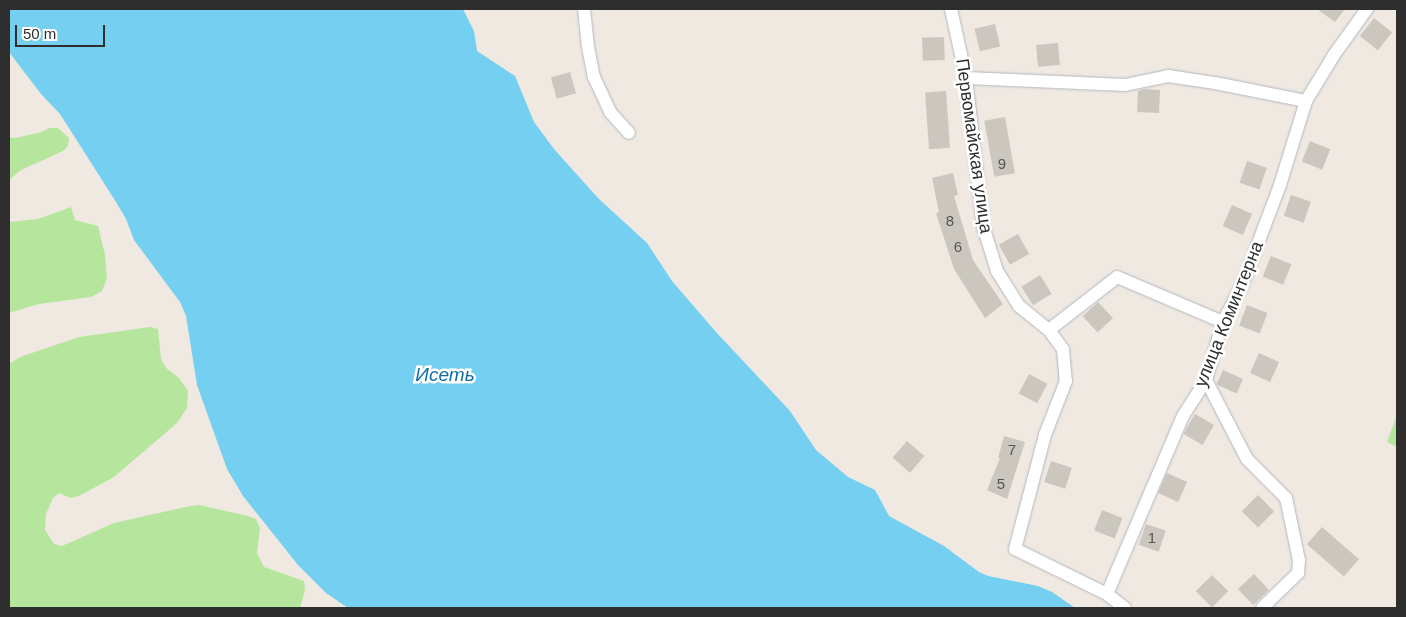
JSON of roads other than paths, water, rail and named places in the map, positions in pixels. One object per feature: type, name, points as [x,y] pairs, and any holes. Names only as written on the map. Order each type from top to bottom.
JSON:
[{"type":"street","points":[[584,9],[588,47],[594,77],[610,112],[629,133]]},
{"type":"street","name":"Первомайская улица","points":[[951,9],[966,78],[983,226],[998,271],[1019,306],[1049,330],[1064,349],[1066,381],[1045,435],[1015,549],[1107,594]]},
{"type":"street","name":"улица Коминтерна","points":[[1107,594],[1183,416],[1206,380],[1223,322],[1243,282],[1277,194],[1306,101],[1334,55],[1366,9]]},
{"type":"street","points":[[966,78],[1125,85],[1168,76],[1306,101]]},
{"type":"street","points":[[1049,330],[1117,277],[1223,322]]},
{"type":"street","points":[[1206,380],[1247,459],[1286,498],[1299,560],[1298,573],[1262,608]]},
{"type":"street","points":[[1107,594],[1125,608]]},
{"type":"water","name":"Исеть","points":[[9,9],[463,9],[474,31],[477,51],[515,76],[534,122],[554,149],[598,198],[647,243],[672,281],[716,332],[790,411],[816,450],[848,477],[875,490],[889,516],[944,546],[979,572],[988,576],[1038,586],[1052,592],[1075,608],[348,608],[326,593],[298,565],[243,496],[227,469],[197,385],[186,316],[180,302],[134,240],[126,219],[60,114],[41,94],[9,52]]}]
